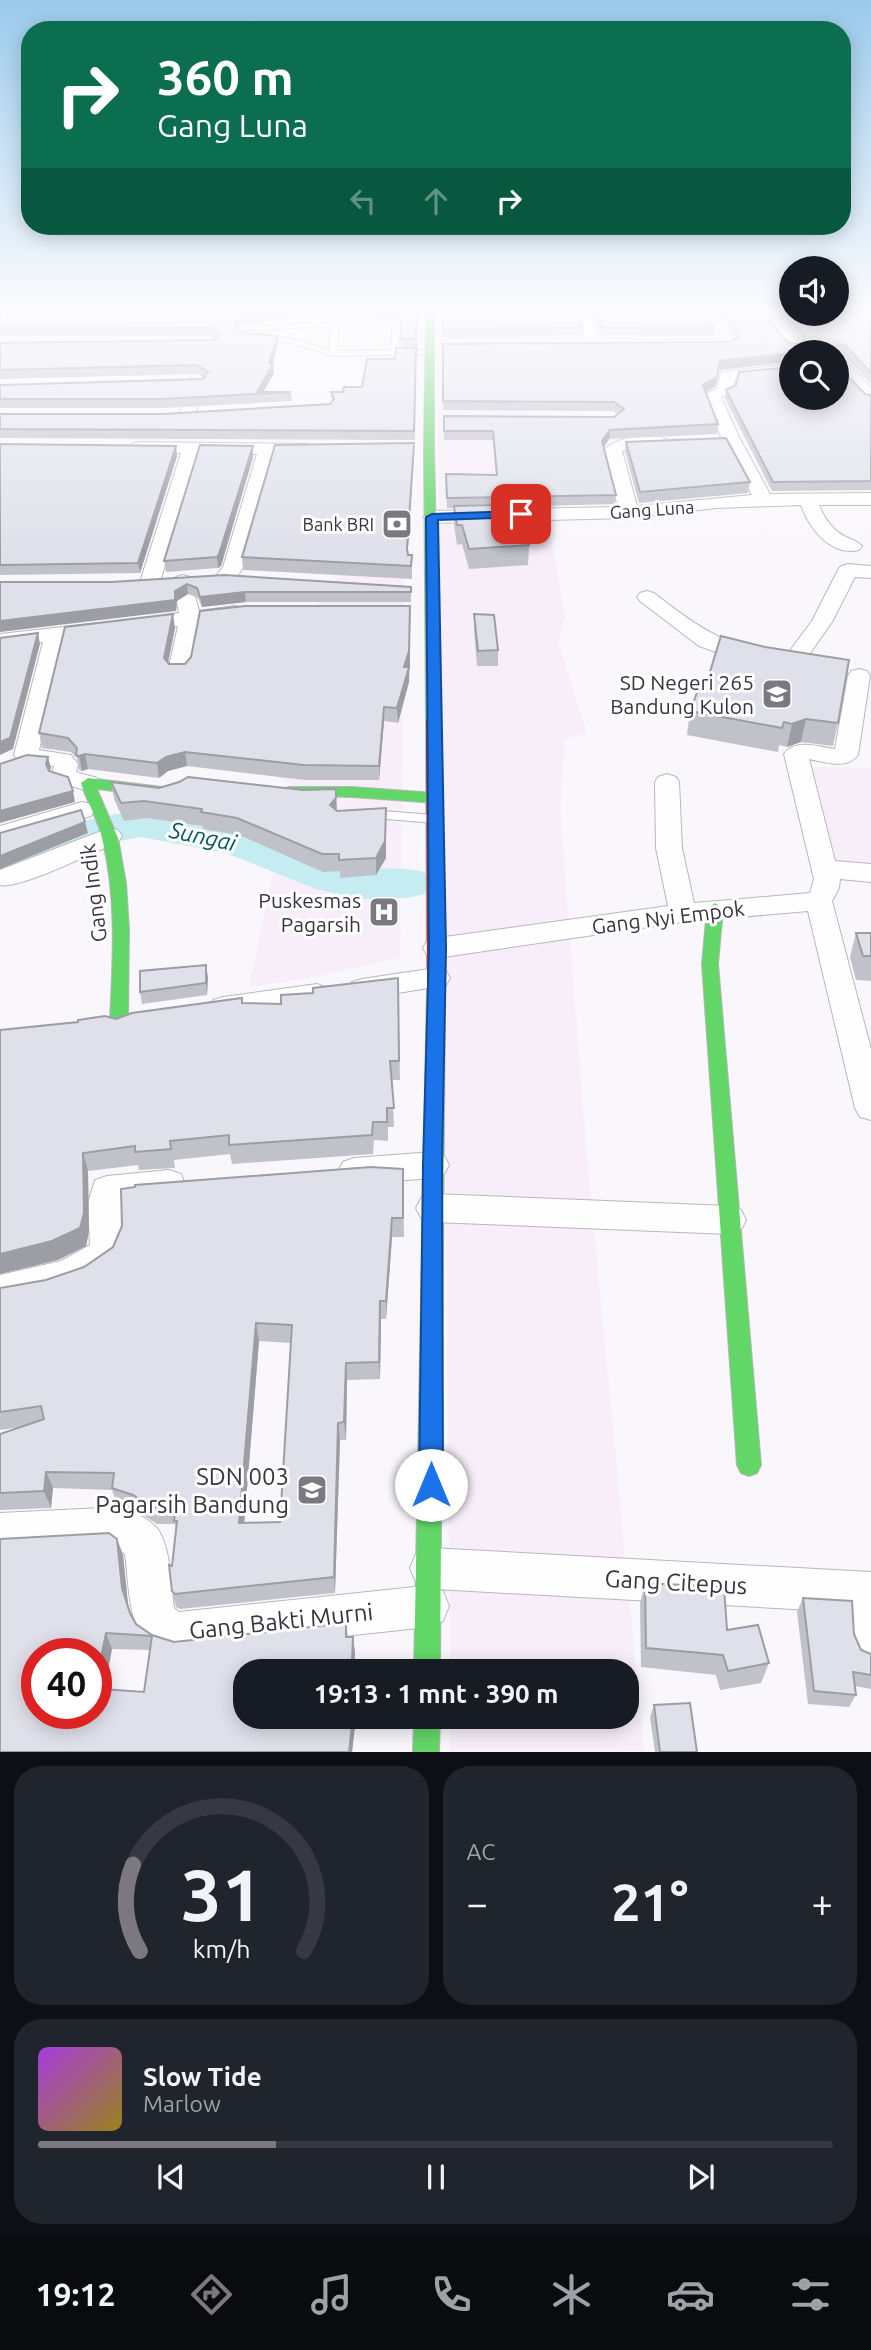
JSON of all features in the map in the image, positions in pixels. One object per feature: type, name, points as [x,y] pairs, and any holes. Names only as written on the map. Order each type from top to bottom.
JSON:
[{"type":"street","points":[[164,416],[194,414],[192,389]]},
{"type":"street","points":[[428,1659],[438,948],[429,389]]},
{"type":"street","points":[[726,389],[712,395],[764,500]]},
{"type":"street","points":[[429,418],[448,418]]},
{"type":"street","points":[[706,441],[733,441]]},
{"type":"street","points":[[629,512],[613,450],[617,445],[625,444],[680,442]]},
{"type":"street","points":[[119,447],[331,449]]},
{"type":"street","points":[[150,582],[192,447]]},
{"type":"street","points":[[408,447],[429,447]]},
{"type":"street","points":[[125,584],[212,579],[233,568],[267,449]]},
{"type":"street","name":"Gang Luna","points":[[432,517],[629,512],[716,502],[764,500],[871,499]]},
{"type":"street","points":[[791,664],[822,622],[862,544],[837,541],[820,527],[808,500]]},
{"type":"street","points":[[848,570],[871,572]]},
{"type":"street","points":[[179,671],[190,619],[212,579]]},
{"type":"street","points":[[433,589],[407,600],[433,611]]},
{"type":"street","points":[[647,597],[691,634],[721,650],[761,660],[865,677],[846,755],[840,757],[801,751],[796,754],[824,869],[826,888],[819,901],[871,1108]]},
{"type":"street","points":[[0,640],[259,611]]},
{"type":"street","points":[[56,634],[18,760],[63,760],[66,764],[62,776],[88,783],[167,793],[176,786]]},
{"type":"street","points":[[667,782],[669,848],[683,913]]},
{"type":"street","name":"Gang Indik","points":[[88,783],[105,825],[119,903],[121,950],[118,1021]]},
{"type":"street","points":[[266,790],[305,794],[352,792],[436,798]]},
{"type":"street","points":[[0,834],[105,825]]},
{"type":"street","points":[[5,878],[45,864],[105,825]]},
{"type":"street","points":[[824,869],[871,873]]},
{"type":"street","name":"Gang Nyi Empok","points":[[438,948],[715,909],[819,901]]},
{"type":"street","points":[[715,909],[710,964],[749,1465]]},
{"type":"street","points":[[192,1012],[436,978]]},
{"type":"street","points":[[330,1172],[433,1165]]},
{"type":"street","points":[[0,1290],[86,1269],[100,1259],[107,1247],[105,1195],[109,1189],[192,1182]]},
{"type":"street","points":[[433,1208],[729,1220]]},
{"type":"street","name":"Gang Bakti Murni","points":[[0,1533],[122,1527],[144,1543],[155,1617],[164,1629],[179,1633],[429,1587]]},
{"type":"street","name":"Gang Citepus","points":[[429,1587],[869,1593],[871,1647]]},
{"type":"street","points":[[426,1752],[427,1729]]},
{"type":"lane","points":[[351,815],[436,819]]},
{"type":"shaded area","points":[[438,389],[525,389],[565,616],[558,641],[587,733],[565,739],[560,808],[586,1146],[635,1659],[450,1659]]},
{"type":"shaded area","points":[[406,480],[400,958],[304,979],[249,987],[292,784],[235,760],[293,621],[332,593],[352,532]]},
{"type":"shaded area","points":[[811,767],[871,768],[871,869],[830,867]]},
{"type":"shaded area","points":[[639,1699],[644,1751],[451,1751],[450,1729],[639,1729]]},
{"type":"building","points":[[0,389],[259,389],[257,392],[291,392],[163,399],[0,399]]},
{"type":"building","points":[[344,389],[415,389],[414,431],[0,429],[0,414],[163,414],[330,404],[334,399],[331,392],[343,392]]},
{"type":"building","points":[[443,389],[704,389],[718,424],[610,430],[602,441],[616,495],[447,498],[446,474],[497,475],[493,431],[444,431],[444,416],[614,417],[624,409],[614,402],[443,401]]},
{"type":"building","points":[[779,389],[779,410],[849,410],[849,389],[860,389],[871,395],[871,481],[773,482],[726,390]]},
{"type":"building","points":[[726,438],[750,482],[640,492],[626,442]]},
{"type":"building","points":[[414,443],[407,549],[408,555],[412,555],[411,566],[242,557],[275,445]]},
{"type":"building","points":[[0,444],[176,446],[138,563],[0,565]]},
{"type":"building","points":[[200,445],[253,446],[217,557],[164,561]]},
{"type":"building","points":[[538,504],[542,523],[520,523],[529,545],[469,549],[462,525],[457,525],[454,506]]},
{"type":"building","points":[[224,575],[411,587],[411,592],[245,592],[200,597],[197,588],[187,584],[175,591],[175,600],[0,621],[0,582],[111,582]]},
{"type":"building","points":[[245,606],[410,606],[409,651],[404,667],[409,667],[397,708],[384,707],[379,766],[304,765],[185,752],[166,757],[157,763],[85,754],[79,756],[76,755],[77,748],[68,738],[39,733],[65,627],[173,614],[164,658],[169,664],[185,664],[191,657],[200,611]]},
{"type":"building","points":[[474,614],[494,615],[498,650],[478,651]]},
{"type":"building","points":[[38,633],[10,738],[0,742],[0,638]]},
{"type":"building","name":"SD Negeri 265 Bandung Kulon","points":[[721,636],[765,647],[849,660],[838,723],[806,719],[792,724],[784,722],[782,728],[690,711],[698,690],[704,691]]},
{"type":"building","points":[[27,755],[48,757],[46,764],[49,771],[68,777],[73,791],[0,811],[0,764]]},
{"type":"building","points":[[188,777],[303,790],[336,789],[336,798],[330,805],[337,811],[386,808],[385,841],[376,858],[339,860],[339,854],[322,854],[237,818],[201,812],[202,809],[144,801],[121,803],[111,782],[159,788]]},
{"type":"building","points":[[81,810],[85,822],[0,856],[0,833]]},
{"type":"building","points":[[856,933],[871,933],[871,956],[863,956]]},
{"type":"building","points":[[206,965],[206,983],[140,992],[140,971]]},
{"type":"building","points":[[398,978],[399,1061],[390,1061],[394,1108],[387,1108],[387,1122],[373,1122],[372,1135],[229,1145],[229,1135],[170,1141],[171,1149],[135,1152],[135,1146],[83,1153],[84,1213],[80,1228],[52,1241],[0,1254],[0,1030],[78,1022],[105,1016],[116,1019],[132,1013],[242,998],[242,1003],[281,1004],[281,995],[313,993],[313,988]]},
{"type":"building","points":[[371,1167],[403,1169],[403,1218],[392,1218],[386,1301],[380,1301],[379,1362],[346,1363],[344,1422],[338,1423],[334,1577],[175,1594],[172,1591],[169,1565],[172,1566],[176,1507],[152,1508],[133,1495],[112,1488],[114,1473],[46,1472],[44,1491],[0,1493],[0,1434],[44,1419],[41,1406],[0,1412],[0,1288],[46,1280],[84,1267],[113,1247],[122,1226],[121,1189],[135,1185]],"holes":[[[256,1323],[292,1325],[280,1522],[239,1523]]]},
{"type":"building","points":[[109,1533],[117,1539],[122,1588],[136,1624],[152,1635],[174,1642],[346,1623],[346,1637],[353,1637],[352,1659],[233,1659],[233,1729],[352,1729],[349,1752],[0,1752],[0,1539]]},
{"type":"building","points":[[645,1583],[724,1587],[727,1630],[758,1625],[769,1663],[728,1671],[723,1655],[646,1648]]},
{"type":"building","points":[[803,1598],[852,1601],[854,1634],[861,1650],[871,1654],[871,1675],[853,1672],[856,1695],[814,1691]]},
{"type":"building","points":[[690,1703],[697,1752],[660,1752],[654,1705]]},
{"type":"waterway","name":"Sungai","points":[[0,871],[98,831],[141,823],[232,840],[270,852],[332,878],[362,884],[408,883]]},
{"type":"traffic: fast","points":[[429,389],[433,721]]},
{"type":"traffic: fast","points":[[119,1020],[121,929],[115,860],[110,838],[88,783],[162,792]]},
{"type":"traffic: fast","points":[[288,792],[352,792],[436,798]]},
{"type":"traffic: fast","points":[[715,909],[710,964],[749,1465]]},
{"type":"traffic: fast","points":[[427,1659],[436,988]]},
{"type":"traffic: fast","points":[[426,1752],[427,1729]]},
{"type":"traffic: jam","points":[[433,721],[436,988]]},
{"type":"place","name":"Bank BRI","points":[[397,524]]},
{"type":"place","name":"SD Negeri 265 Bandung Kulon","points":[[777,694]]},
{"type":"place","name":"Puskesmas Pagarsih","points":[[384,912]]},
{"type":"place","name":"SDN 003 Pagarsih Bandung","points":[[312,1490]]},
{"type":"route","points":[[431,1485],[433,1165],[438,948],[432,517],[521,514]]}]
